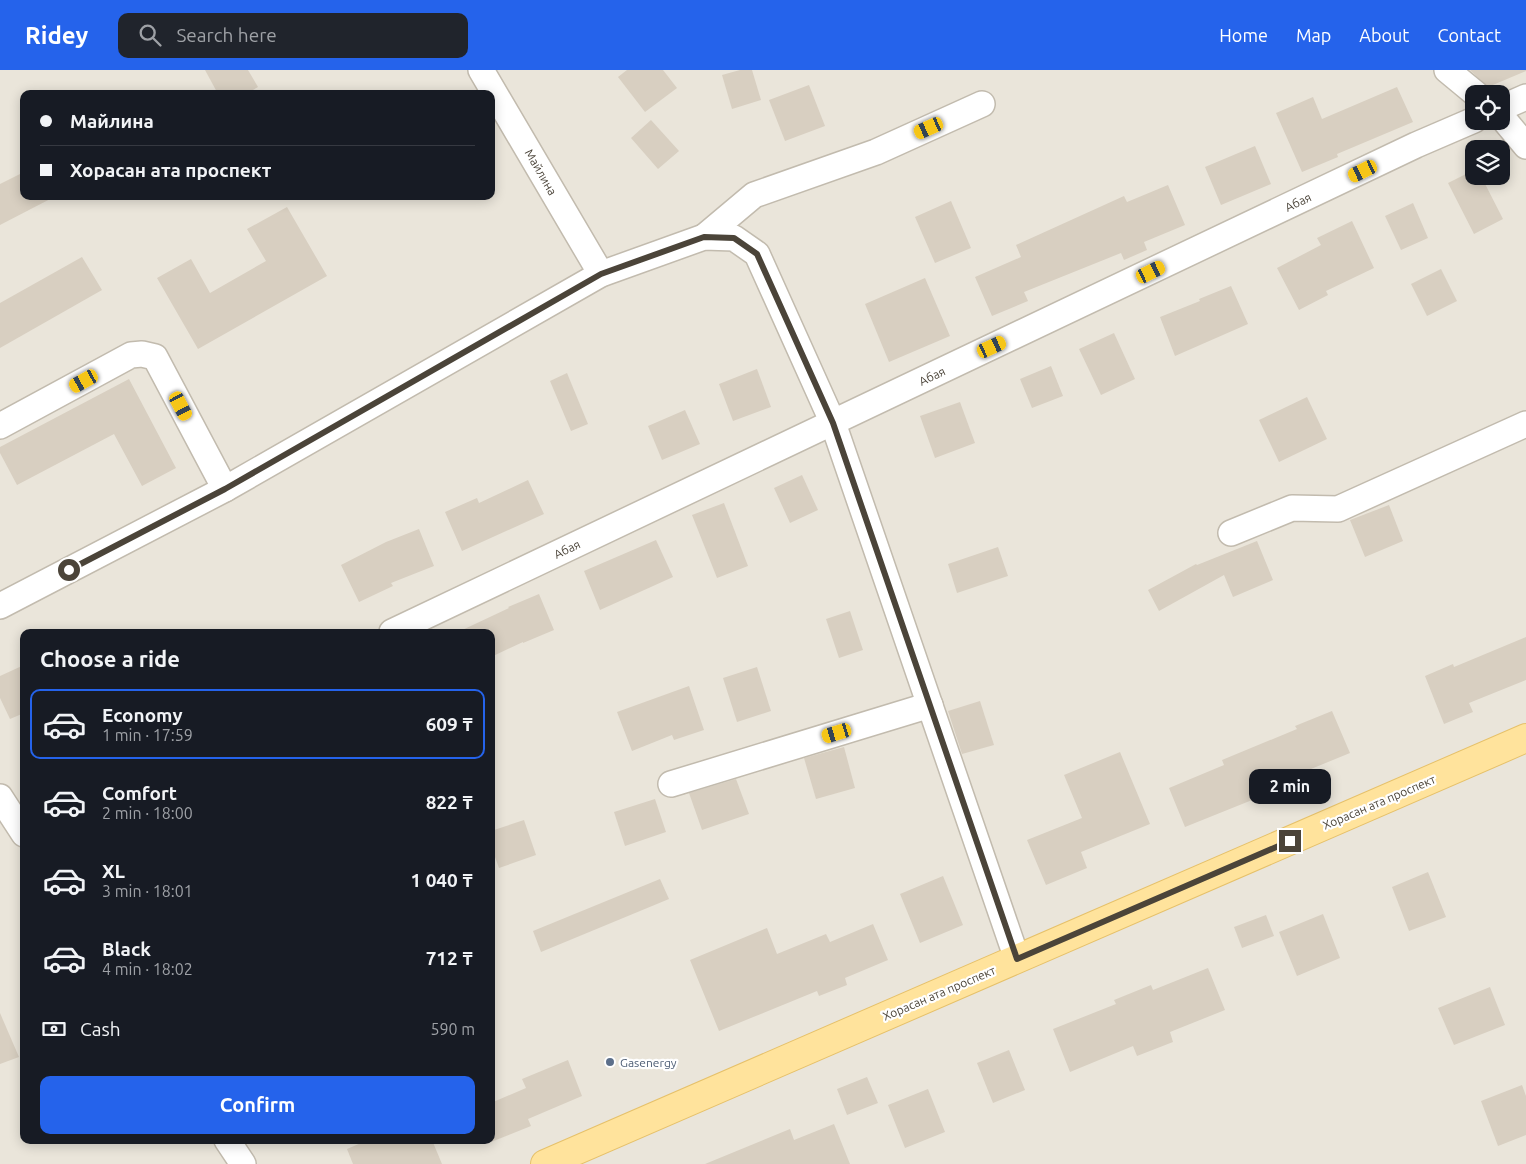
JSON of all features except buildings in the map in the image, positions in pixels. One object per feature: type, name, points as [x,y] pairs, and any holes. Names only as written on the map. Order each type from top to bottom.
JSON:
[{"type":"main road","name":"Хорасан ата проспект","points":[[545,1164],[1526,738]]},
{"type":"street","name":"Майлина","points":[[481,70],[493,90]]},
{"type":"street","points":[[1447,70],[1465,85]]},
{"type":"street","name":"Майлина","points":[[495,94],[601,274]]},
{"type":"street","points":[[1510,104],[1526,97]]},
{"type":"street","points":[[0,606],[225,489],[601,274],[704,237],[754,195],[876,152],[982,104]]},
{"type":"street","name":"Абая","points":[[398,629],[1465,124]]},
{"type":"street","points":[[1510,127],[1526,146]]},
{"type":"street","points":[[704,237],[734,238],[757,254],[833,423],[1017,959]]},
{"type":"street","points":[[0,426],[131,355],[142,354],[155,357],[225,489]]},
{"type":"street","points":[[1231,533],[1292,508],[1338,509],[1526,424]]},
{"type":"street","points":[[671,784],[930,705]]},
{"type":"street","points":[[8,809],[20,828]]},
{"type":"street","points":[[230,1144],[243,1164]]},
{"type":"shaded area","points":[[0,70],[1526,70],[1526,1164],[0,1164]]},
{"type":"place","name":"Gasenergy","points":[[610,1062]]},
{"type":"route","points":[[69,570],[225,489],[601,274],[704,237],[734,238],[757,254],[833,423],[1017,959],[1290,841]]}]
